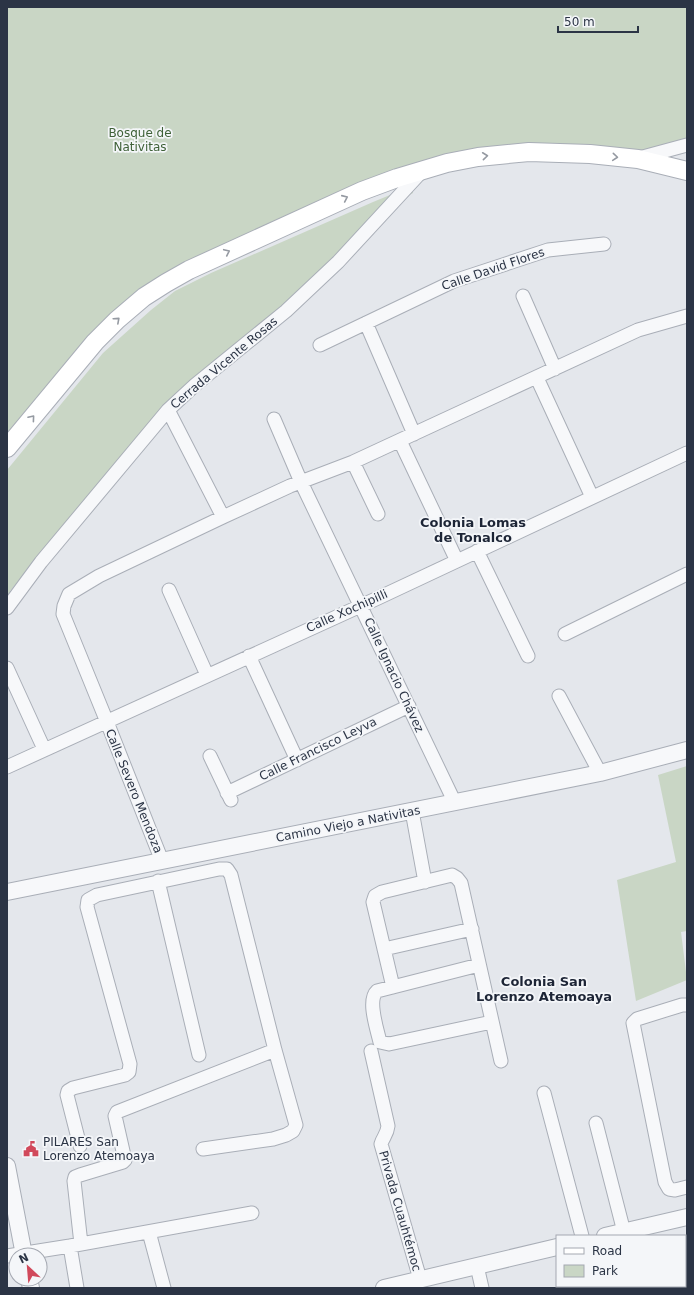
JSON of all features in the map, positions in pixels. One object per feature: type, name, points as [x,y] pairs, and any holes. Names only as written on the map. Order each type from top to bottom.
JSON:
[{"type":"main road","points":[[7,448],[95,342],[117,320],[144,297],[166,282],[189,270],[362,191],[424,169],[447,163],[478,157],[529,152],[590,154],[638,159],[687,172]]},
{"type":"street","points":[[638,159],[687,145]]},
{"type":"street","name":"Cerrada Vicente Rosas","points":[[7,608],[41,562],[168,410],[195,385],[286,310],[338,262],[388,210],[424,169]]},
{"type":"street","name":"Calle David Flores","points":[[320,345],[454,281],[548,250],[604,244]]},
{"type":"street","points":[[523,296],[555,369]]},
{"type":"street","points":[[168,410],[223,517],[301,482],[353,462],[638,330],[687,316]]},
{"type":"street","points":[[366,323],[414,434]]},
{"type":"street","points":[[537,378],[592,497]]},
{"type":"street","name":"Calle Ignacio Chávez","points":[[274,420],[301,482],[455,803]]},
{"type":"street","points":[[400,440],[457,561]]},
{"type":"street","name":"Calle Xochipilli","points":[[7,768],[44,749],[107,722],[457,561],[687,453]]},
{"type":"street","points":[[353,462],[378,514]]},
{"type":"street","name":"Calle Severo Mendoza","points":[[162,861],[63,614],[64,606],[69,594],[99,576],[223,517]]},
{"type":"street","points":[[477,551],[528,656]]},
{"type":"street","points":[[565,634],[687,574]]},
{"type":"street","points":[[169,590],[207,675]]},
{"type":"street","points":[[249,656],[297,760]]},
{"type":"street","points":[[7,668],[44,749]]},
{"type":"street","points":[[559,696],[600,773]]},
{"type":"street","name":"Calle Francisco Leyva","points":[[210,756],[229,797],[297,760],[409,706]]},
{"type":"street","name":"Camino Viejo a Nativitas","points":[[7,892],[600,773],[687,750]]},
{"type":"street","points":[[412,811],[425,882]]},
{"type":"street","points":[[80,1146],[67,1095],[68,1091],[73,1088],[124,1075],[129,1072],[130,1064],[87,906],[88,900],[96,895],[158,881],[219,869],[227,869],[231,875],[275,1050],[296,1125],[293,1131],[273,1140],[202,1149]]},
{"type":"street","points":[[393,987],[373,902],[375,896],[382,892],[452,875],[461,883],[501,1061]]},
{"type":"street","points":[[158,881],[199,1055]]},
{"type":"street","points":[[384,949],[472,929]]},
{"type":"street","points":[[479,965],[377,991],[373,994],[372,1002],[380,1042],[389,1044],[492,1022]]},
{"type":"street","points":[[687,1005],[682,1005],[637,1019],[633,1023],[665,1182],[669,1189],[675,1190],[687,1187]]},
{"type":"street","points":[[77,1288],[74,1181],[75,1177],[123,1162],[125,1160],[115,1116],[116,1112],[275,1050]]},
{"type":"street","name":"Privada Cuauhtémoc","points":[[371,1051],[388,1126],[387,1134],[382,1140],[381,1144],[420,1279]]},
{"type":"street","points":[[544,1093],[582,1235]]},
{"type":"street","points":[[596,1123],[624,1232]]},
{"type":"street","points":[[7,1166],[23,1247]]},
{"type":"street","points":[[48,1250],[252,1213]]},
{"type":"street","points":[[610,1235],[687,1217]]},
{"type":"street","points":[[149,1232],[164,1288]]},
{"type":"street","points":[[384,1288],[556,1247]]},
{"type":"street","points":[[477,1266],[482,1288]]},
{"type":"green space","name":"Bosque de Nativitas","points":[[7,7],[687,7],[687,139],[668,147],[633,152],[449,155],[154,287],[7,445]]},
{"type":"green space","points":[[412,186],[413,193],[402,199],[380,224],[224,354],[43,552],[10,591],[10,596],[7,601],[7,470],[103,353],[151,310],[175,291],[211,273]]},
{"type":"green space","points":[[687,766],[687,931],[681,932],[687,980],[636,1001],[617,880],[676,862],[658,775]]},
{"type":"place","name":"PILARES San Lorenzo Atemoaya","points":[[31,1149]]},
{"type":"district","name":"Colonia Lomas de Tonalco","points":[[473,530]]},
{"type":"district","name":"Colonia San Lorenzo Atemoaya","points":[[544,988]]}]
